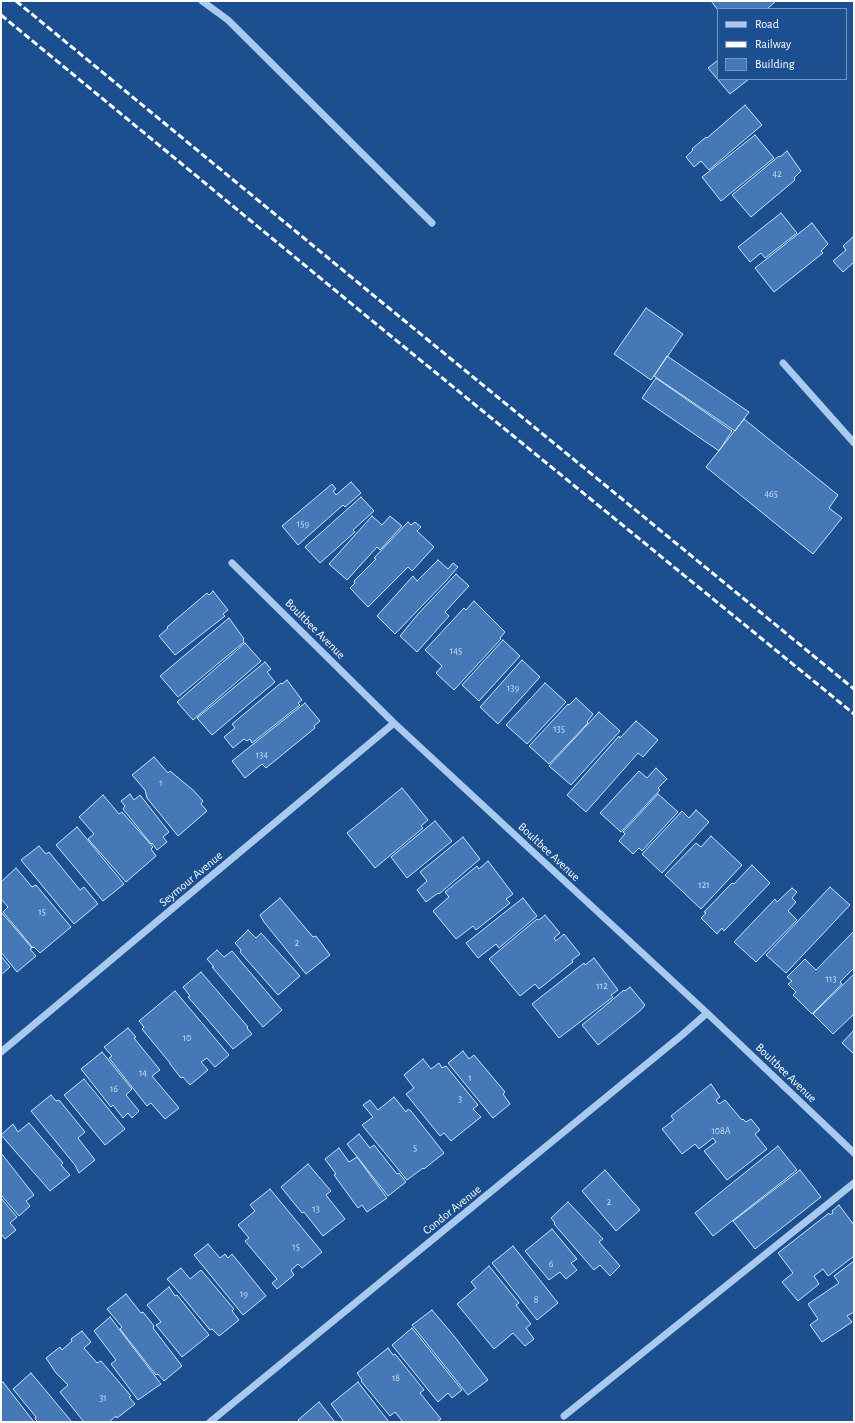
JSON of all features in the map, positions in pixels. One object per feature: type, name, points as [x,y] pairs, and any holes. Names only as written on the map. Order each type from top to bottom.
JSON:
[{"type":"street","points":[[202,1],[228,20],[432,223]]},
{"type":"street","points":[[783,363],[854,443]]},
{"type":"street","name":"Boultbee Avenue","points":[[232,563],[394,722],[707,1013],[854,1154]]},
{"type":"street","name":"Seymour Avenue","points":[[1,1052],[394,722]]},
{"type":"street","name":"Condor Avenue","points":[[210,1422],[682,1036],[707,1013]]},
{"type":"street","points":[[564,1416],[854,1183]]},
{"type":"building","points":[[711,1],[776,1],[768,8],[717,9]]},
{"type":"building","points":[[717,61],[717,79],[708,68]]},
{"type":"building","points":[[718,80],[748,80],[730,94]]},
{"type":"building","points":[[745,105],[762,125],[709,170],[701,161],[694,167],[686,157],[693,150],[692,149]]},
{"type":"building","points":[[755,135],[774,158],[721,201],[702,177]]},
{"type":"building","points":[[787,151],[801,171],[794,178],[795,180],[751,217],[732,195]]},
{"type":"building","points":[[781,213],[797,233],[765,258],[761,253],[750,262],[738,247]]},
{"type":"building","points":[[812,223],[828,244],[821,251],[823,253],[774,292],[755,268]]},
{"type":"building","points":[[854,236],[854,262],[843,272],[833,261],[846,250],[843,246]]},
{"type":"building","points":[[646,308],[683,334],[651,380],[614,354]]},
{"type":"building","points":[[667,356],[749,412],[735,431],[654,376]]},
{"type":"building","points":[[656,378],[732,431],[719,451],[642,398]]},
{"type":"building","points":[[744,419],[838,495],[829,508],[842,518],[813,554],[706,467]]},
{"type":"building","points":[[351,482],[361,493],[345,507],[343,505],[298,545],[282,526],[332,484],[336,489],[333,491],[336,495]]},
{"type":"building","points":[[361,497],[374,511],[353,530],[355,532],[320,563],[305,547]]},
{"type":"building","points":[[372,516],[382,525],[390,516],[402,526],[380,550],[377,547],[347,580],[329,564]]},
{"type":"building","points":[[408,522],[411,525],[415,522],[421,527],[417,531],[434,547],[412,571],[408,567],[368,607],[350,588],[355,583],[354,581],[376,559],[374,558]]},
{"type":"building","points":[[438,560],[448,569],[453,563],[458,567],[395,634],[377,616],[413,576],[417,581]]},
{"type":"building","points":[[456,574],[469,586],[445,612],[449,616],[417,652],[400,636],[418,614]]},
{"type":"building","points":[[213,591],[228,610],[223,614],[225,616],[175,655],[159,636],[168,628],[167,627],[207,593],[209,595]]},
{"type":"building","points":[[474,601],[505,632],[500,638],[501,639],[454,690],[436,673],[442,666],[425,650],[464,608],[466,610]]},
{"type":"building","points":[[229,618],[244,639],[244,642],[178,697],[160,676]]},
{"type":"building","points":[[503,640],[520,656],[479,701],[462,685]]},
{"type":"building","points":[[245,643],[261,661],[193,720],[177,702]]},
{"type":"building","points":[[522,660],[540,677],[498,724],[480,707]]},
{"type":"building","points":[[265,662],[271,669],[267,672],[275,682],[212,735],[197,718]]},
{"type":"building","points":[[287,680],[302,700],[298,703],[300,705],[252,743],[250,739],[247,741],[244,739],[233,748],[224,737],[235,728],[232,724],[281,683],[282,684]]},
{"type":"building","points":[[545,683],[566,702],[527,744],[506,725]]},
{"type":"building","points":[[576,698],[593,714],[587,722],[588,723],[549,764],[529,746],[568,704],[569,705]]},
{"type":"building","points":[[305,703],[320,721],[314,726],[315,728],[266,768],[262,764],[245,778],[232,761]]},
{"type":"building","points":[[599,712],[620,731],[571,785],[549,766]]},
{"type":"building","points":[[636,721],[658,740],[643,757],[638,753],[586,812],[567,795],[619,736],[620,738]]},
{"type":"building","points":[[154,757],[168,773],[170,771],[193,790],[203,801],[201,804],[207,811],[178,836],[147,798],[145,790],[132,775]]},
{"type":"building","points":[[656,768],[667,779],[658,788],[660,790],[621,832],[600,813],[639,771],[647,778]]},
{"type":"building","points":[[402,788],[428,820],[421,826],[423,828],[375,868],[347,833]]},
{"type":"building","points":[[130,794],[134,800],[140,795],[169,832],[163,837],[167,842],[157,850],[123,809],[125,806],[121,801]]},
{"type":"building","points":[[658,794],[678,812],[642,851],[639,848],[633,854],[619,841],[625,834],[623,832]]},
{"type":"building","points":[[103,795],[119,814],[122,812],[153,847],[151,849],[156,856],[126,882],[88,839],[94,834],[79,817]]},
{"type":"building","points":[[696,810],[709,822],[662,873],[642,854],[682,811],[689,818]]},
{"type":"building","points":[[435,821],[452,841],[407,878],[391,857]]},
{"type":"building","points":[[77,827],[124,884],[103,901],[56,845]]},
{"type":"building","points":[[711,836],[742,865],[701,909],[665,875],[696,843],[701,847]]},
{"type":"building","points":[[463,837],[480,859],[439,894],[438,893],[426,902],[417,890],[427,881],[420,872]]},
{"type":"building","points":[[39,846],[46,854],[49,852],[80,890],[84,887],[98,904],[74,924],[21,860]]},
{"type":"building","points":[[488,861],[513,894],[506,899],[510,903],[476,930],[473,926],[456,939],[433,911],[449,897],[445,892],[477,866],[479,869]]},
{"type":"building","points":[[752,865],[770,883],[724,931],[722,928],[717,934],[701,918],[706,913],[704,912]]},
{"type":"building","points":[[16,868],[32,887],[36,885],[71,927],[40,953],[34,947],[33,948],[3,912],[8,907],[1,899],[1,882]]},
{"type":"building","points":[[830,887],[850,905],[786,973],[766,955]]},
{"type":"building","points":[[792,888],[797,892],[792,898],[796,902],[788,911],[797,920],[756,962],[734,942],[775,899],[777,902]]},
{"type":"building","points":[[280,898],[313,937],[316,936],[330,955],[306,974],[260,915]]},
{"type":"building","points":[[523,898],[537,916],[499,948],[496,944],[478,958],[466,943]]},
{"type":"building","points":[[1,912],[32,948],[30,949],[36,956],[17,972],[1,952]]},
{"type":"building","points":[[545,915],[560,933],[554,938],[556,941],[564,934],[580,954],[572,960],[573,962],[539,989],[535,984],[520,996],[489,959],[537,919],[539,920]]},
{"type":"building","points":[[248,930],[256,938],[261,933],[300,976],[278,995],[240,952],[241,950],[235,943]]},
{"type":"building","points":[[854,931],[854,968],[840,982],[842,984],[812,1014],[793,995],[796,992],[788,984],[792,981],[787,977],[805,959],[816,970]]},
{"type":"building","points":[[217,950],[224,957],[232,951],[282,1010],[263,1027],[212,967],[214,967],[207,959]]},
{"type":"building","points":[[1,956],[10,967],[1,975]]},
{"type":"building","points":[[594,958],[618,990],[611,995],[613,997],[559,1038],[532,1004],[584,963],[585,965]]},
{"type":"building","points":[[201,972],[248,1027],[247,1028],[252,1034],[233,1049],[188,997],[190,996],[183,987]]},
{"type":"building","points":[[854,974],[854,1014],[833,1034],[813,1014]]},
{"type":"building","points":[[630,987],[645,1005],[641,1010],[598,1045],[582,1025],[624,990],[625,991]]},
{"type":"building","points":[[175,991],[229,1055],[215,1067],[207,1058],[201,1062],[208,1070],[190,1085],[183,1077],[181,1078],[142,1029],[144,1027],[139,1021]]},
{"type":"building","points":[[128,1028],[136,1037],[134,1038],[160,1070],[152,1076],[179,1108],[165,1119],[151,1103],[147,1106],[109,1058],[112,1056],[104,1047]]},
{"type":"building","points":[[854,1030],[854,1054],[842,1043]]},
{"type":"building","points":[[463,1051],[469,1059],[474,1055],[505,1092],[503,1094],[510,1104],[493,1118],[448,1063]]},
{"type":"building","points":[[102,1052],[132,1089],[126,1095],[139,1111],[132,1118],[128,1113],[123,1118],[113,1105],[111,1107],[81,1069]]},
{"type":"building","points":[[423,1059],[431,1069],[439,1063],[442,1068],[446,1066],[478,1105],[473,1109],[481,1117],[451,1141],[444,1133],[440,1136],[406,1094],[414,1088],[404,1075]]},
{"type":"building","points":[[84,1079],[125,1129],[105,1145],[64,1095]]},
{"type":"building","points":[[711,1084],[720,1097],[716,1100],[719,1104],[725,1100],[742,1120],[743,1119],[746,1122],[751,1119],[760,1130],[755,1134],[767,1149],[727,1180],[704,1151],[716,1142],[713,1138],[699,1149],[695,1144],[682,1154],[662,1129],[674,1120],[671,1116]]},
{"type":"building","points":[[51,1095],[56,1101],[59,1100],[85,1132],[78,1138],[95,1160],[79,1173],[75,1165],[31,1111]]},
{"type":"building","points":[[394,1097],[406,1112],[408,1109],[411,1111],[444,1153],[407,1180],[362,1125],[373,1117],[363,1105],[370,1100],[378,1110]]},
{"type":"building","points":[[29,1123],[63,1163],[61,1165],[70,1175],[50,1191],[1,1135],[13,1124],[18,1132]]},
{"type":"building","points":[[359,1134],[370,1148],[374,1145],[397,1174],[399,1173],[406,1182],[388,1196],[347,1144]]},
{"type":"building","points":[[778,1146],[797,1170],[713,1236],[695,1213]]},
{"type":"building","points":[[339,1148],[349,1162],[357,1157],[387,1198],[367,1212],[362,1205],[358,1208],[334,1175],[336,1174],[325,1159]]},
{"type":"building","points":[[1,1153],[34,1195],[26,1201],[30,1206],[19,1216],[1,1195]]},
{"type":"building","points":[[308,1164],[331,1191],[326,1195],[345,1219],[323,1236],[281,1187]]},
{"type":"building","points":[[605,1170],[640,1210],[616,1231],[582,1191]]},
{"type":"building","points":[[800,1170],[821,1197],[755,1249],[733,1221]]},
{"type":"building","points":[[270,1189],[322,1252],[302,1268],[298,1264],[291,1270],[294,1275],[277,1289],[272,1283],[277,1279],[245,1241],[249,1238],[238,1225],[255,1211],[250,1205]]},
{"type":"building","points":[[1,1198],[17,1217],[10,1223],[16,1230],[5,1239],[1,1234]]},
{"type":"building","points":[[568,1202],[603,1239],[599,1242],[620,1266],[610,1276],[600,1265],[594,1270],[554,1224],[555,1223],[551,1218]]},
{"type":"building","points":[[839,1205],[854,1225],[854,1256],[828,1276],[823,1269],[814,1276],[819,1284],[798,1301],[782,1282],[793,1273],[778,1253],[829,1213],[830,1215],[833,1213],[832,1211]]},
{"type":"building","points":[[552,1229],[577,1259],[571,1263],[577,1270],[566,1279],[560,1272],[549,1280],[525,1251]]},
{"type":"building","points":[[208,1244],[220,1258],[225,1254],[228,1258],[232,1254],[266,1296],[243,1315],[194,1255]]},
{"type":"building","points":[[513,1246],[558,1303],[537,1320],[492,1263]]},
{"type":"building","points":[[854,1261],[854,1312],[847,1316],[852,1322],[822,1342],[810,1325],[818,1319],[808,1304],[839,1283],[834,1276]]},
{"type":"building","points":[[489,1266],[519,1303],[516,1305],[531,1324],[526,1328],[534,1339],[525,1346],[513,1333],[494,1349],[457,1304],[476,1288],[471,1282]]},
{"type":"building","points":[[181,1268],[190,1279],[201,1270],[234,1309],[232,1311],[239,1320],[219,1336],[212,1329],[210,1330],[167,1279]]},
{"type":"building","points":[[169,1287],[209,1335],[182,1357],[156,1325],[161,1322],[147,1305]]},
{"type":"building","points":[[126,1294],[141,1313],[143,1312],[154,1326],[153,1328],[182,1366],[164,1381],[158,1374],[156,1375],[120,1329],[122,1327],[107,1309]]},
{"type":"building","points":[[432,1310],[488,1380],[468,1395],[412,1325]]},
{"type":"building","points":[[110,1317],[161,1384],[138,1400],[111,1364],[116,1360],[94,1331]]},
{"type":"building","points":[[412,1328],[462,1390],[452,1398],[448,1393],[438,1402],[392,1345]]},
{"type":"building","points":[[82,1331],[91,1342],[84,1348],[97,1363],[101,1361],[131,1396],[129,1397],[135,1404],[117,1418],[116,1416],[109,1422],[84,1422],[60,1392],[68,1385],[56,1373],[46,1358],[60,1347],[62,1350],[72,1341],[71,1339]]},
{"type":"building","points":[[388,1348],[393,1355],[395,1354],[424,1390],[420,1393],[441,1419],[437,1422],[403,1422],[395,1412],[390,1416],[361,1381],[362,1380],[357,1373]]},
{"type":"building","points":[[31,1373],[72,1422],[38,1422],[35,1419],[36,1417],[13,1389]]},
{"type":"building","points":[[3,1382],[34,1422],[1,1422],[1,1384]]},
{"type":"building","points":[[358,1382],[389,1422],[344,1422],[331,1404]]},
{"type":"building","points":[[319,1402],[335,1422],[300,1422],[298,1420]]},
{"type":"railway","points":[[16,1],[854,689]]},
{"type":"railway","points":[[1,15],[370,319],[854,714]]}]
